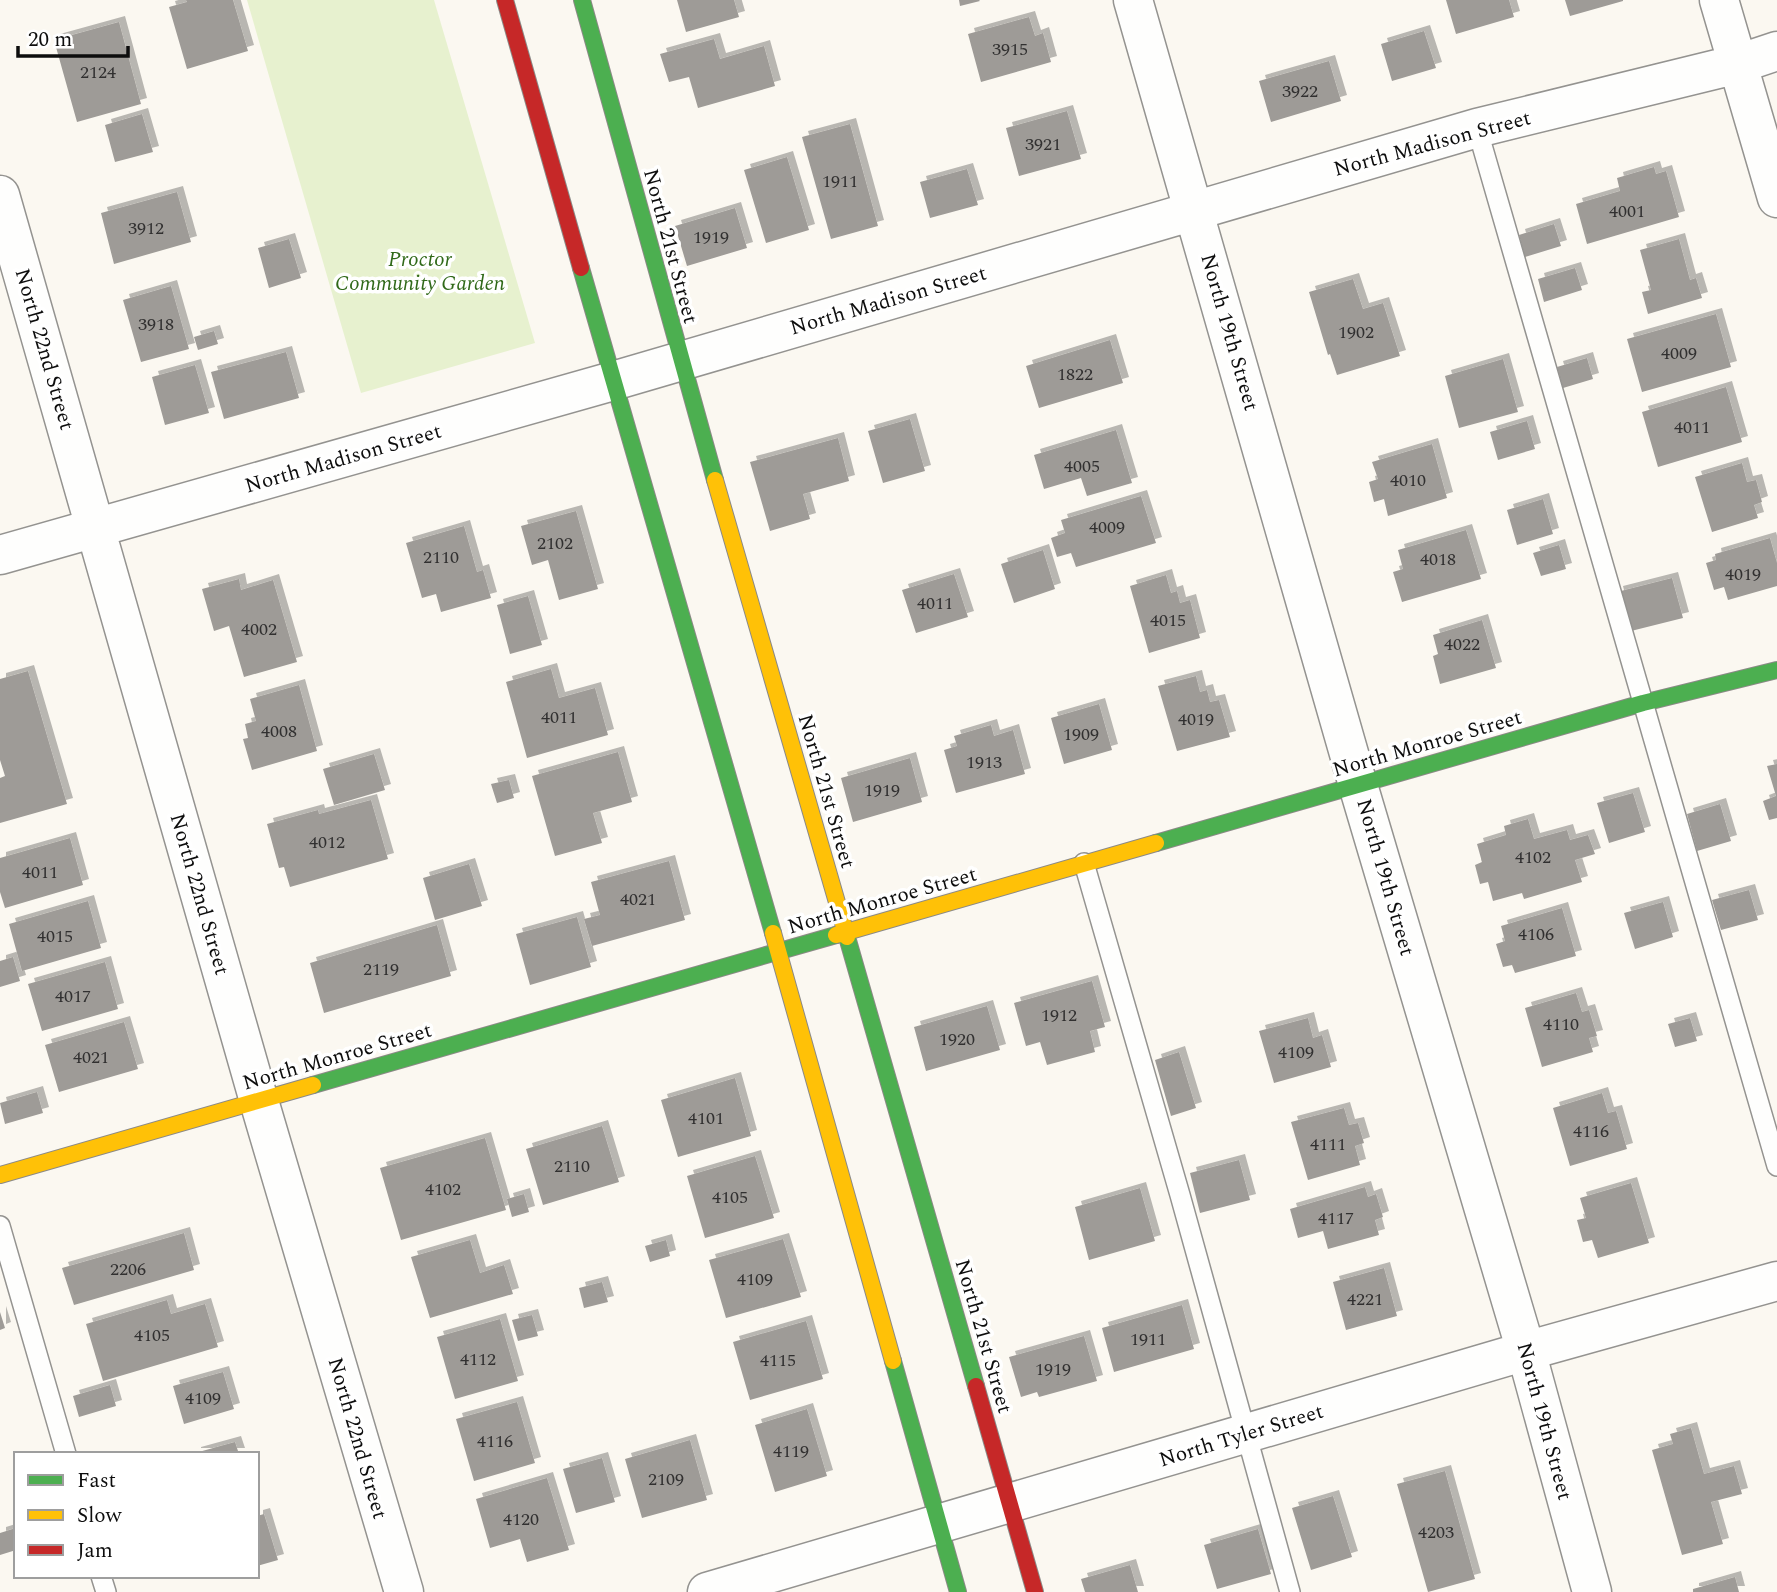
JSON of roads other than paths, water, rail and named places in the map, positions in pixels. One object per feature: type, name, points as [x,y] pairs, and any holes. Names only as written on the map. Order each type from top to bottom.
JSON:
[{"type":"main road","points":[[505,0],[778,951],[958,1592]]},
{"type":"main road","name":"North 21st Street","points":[[582,0],[681,361],[1035,1592]]},
{"type":"main road","name":"North Monroe Street","points":[[0,1175],[1643,703],[1777,670]]},
{"type":"street","name":"North 19th Street","points":[[1133,0],[1358,785],[1526,1351],[1592,1592]]},
{"type":"street","points":[[1719,0],[1777,198]]},
{"type":"street","name":"North Madison Street","points":[[0,555],[613,381],[1477,128],[1738,64],[1777,51]]},
{"type":"street","name":"North 22nd Street","points":[[0,195],[8,256],[96,527],[259,1101],[404,1592]]},
{"type":"street","name":"North Tyler Street","points":[[707,1592],[1526,1351],[1777,1282]]},
{"type":"lane","points":[[1477,128],[1777,1166]]},
{"type":"lane","points":[[1084,863],[1180,1195],[1290,1592]]},
{"type":"lane","points":[[0,1226],[65,1452]]},
{"type":"park label","name":"Proctor Community Garden","points":[[420,271]]}]
